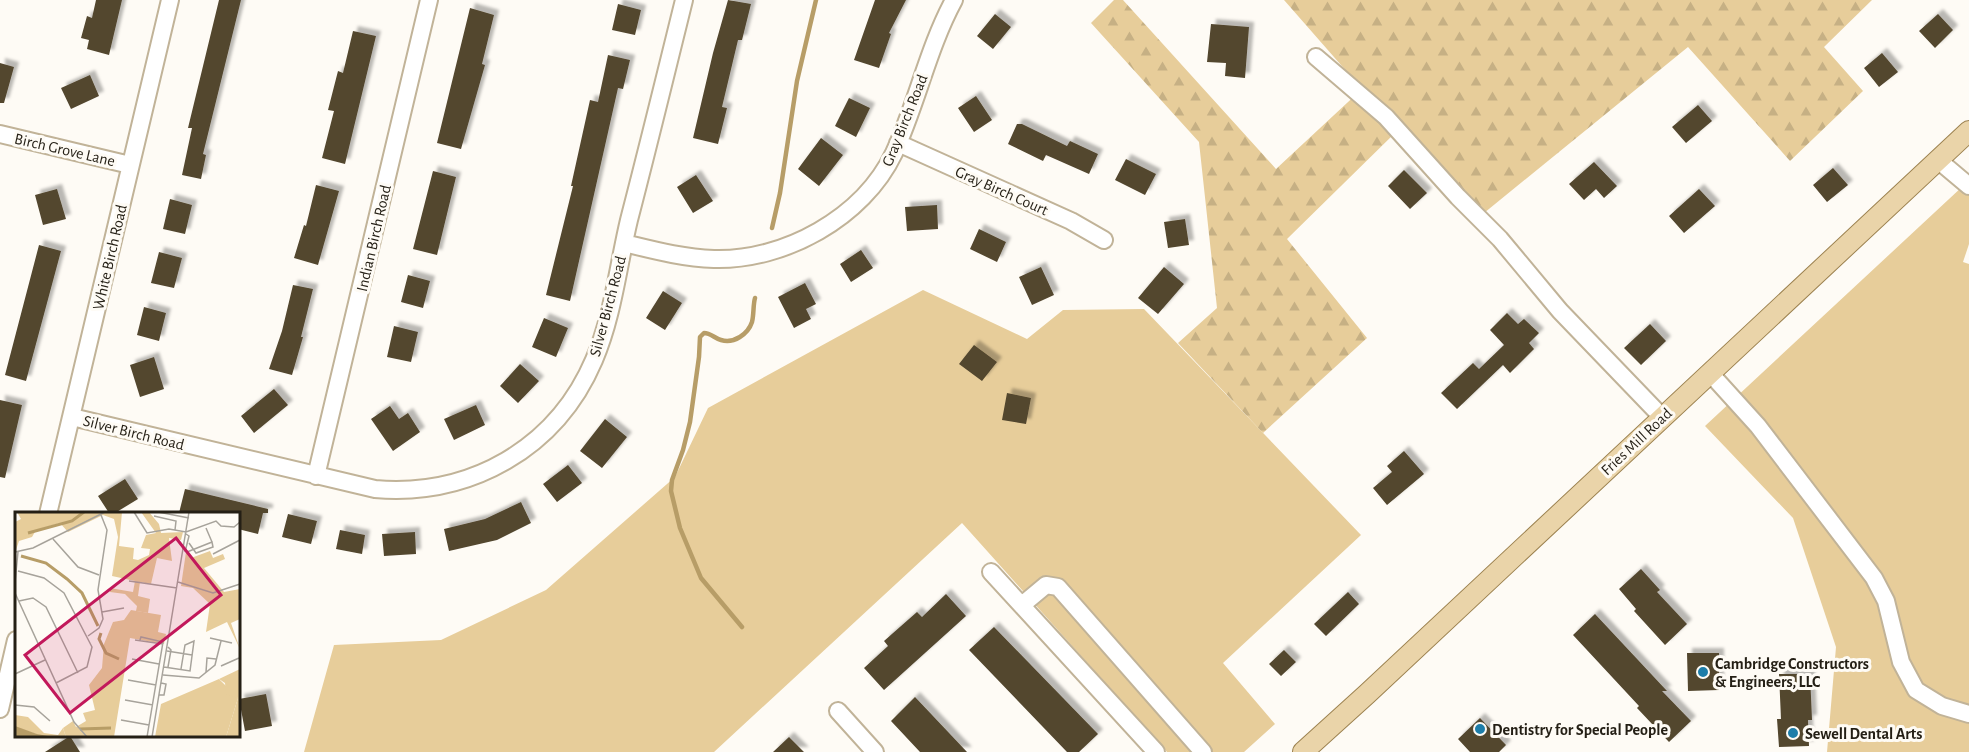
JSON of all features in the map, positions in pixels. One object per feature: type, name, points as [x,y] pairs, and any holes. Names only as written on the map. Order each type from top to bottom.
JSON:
[{"type":"main road","name":"Fries Mill Road","points":[[1303,752],[1969,131]]},
{"type":"street","name":"White Birch Road","points":[[48,512],[170,0]]},
{"type":"street","name":"Indian Birch Road","points":[[316,476],[429,0]]},
{"type":"street","name":"Silver Birch Road","points":[[72,417],[375,489],[429,488],[464,480],[483,474],[529,445],[567,408],[595,359],[684,0]]},
{"type":"street","name":"Gray Birch Road","points":[[624,243],[673,254],[716,259],[773,251],[818,231],[850,209],[880,177],[898,143],[936,40],[954,0]]},
{"type":"street","points":[[1316,57],[1386,117],[1458,197],[1500,239],[1560,311],[1662,417]]},
{"type":"street","name":"Birch Grove Lane","points":[[0,134],[130,165]]},
{"type":"street","name":"Gray Birch Court","points":[[898,143],[1071,221],[1104,240]]},
{"type":"street","points":[[1938,160],[1969,186]]},
{"type":"street","points":[[1710,372],[1758,426],[1874,578],[1886,601],[1901,662],[1916,690],[1942,706],[1969,714]]},
{"type":"street","points":[[992,572],[1156,752]]},
{"type":"street","points":[[1022,605],[1046,585],[1058,587],[1203,752]]},
{"type":"street","points":[[0,709],[12,680],[15,650]]},
{"type":"street","points":[[838,711],[875,752]]},
{"type":"green space","points":[[1114,0],[1123,0],[1276,169],[1362,89],[1284,0],[1872,0],[1824,47],[1863,91],[1790,161],[1688,47],[1473,222],[1395,133],[1287,239],[1367,338],[1263,433],[1178,343],[1217,308],[1199,142],[1091,23]]},
{"type":"green space","points":[[1963,186],[1969,191],[1969,244],[1963,262],[1969,264],[1969,752],[1827,752],[1836,647],[1793,518],[1705,426]]},
{"type":"green space","points":[[923,290],[1027,339],[1063,310],[1144,309],[1361,535],[1223,663],[1275,724],[1244,752],[1167,752],[962,523],[714,752],[304,752],[334,645],[441,640],[546,590],[675,477],[708,408]]},
{"type":"building","points":[[96,0],[122,0],[109,55],[87,49],[89,40],[81,38],[87,16],[92,18]]},
{"type":"building","points":[[219,0],[241,0],[203,154],[206,155],[201,179],[182,175],[192,128],[188,128]]},
{"type":"building","points":[[728,0],[751,4],[742,40],[738,40],[722,107],[727,108],[718,144],[693,138]]},
{"type":"building","points":[[875,0],[906,0],[889,33],[891,34],[879,68],[854,60]]},
{"type":"building","points":[[618,4],[641,10],[635,35],[612,30]]},
{"type":"building","points":[[470,8],[494,15],[482,64],[485,65],[461,149],[437,143]]},
{"type":"building","points":[[995,14],[1011,27],[993,49],[977,36]]},
{"type":"building","points":[[1938,14],[1953,30],[1935,48],[1919,31]]},
{"type":"building","points":[[1211,24],[1249,27],[1245,78],[1225,76],[1226,63],[1207,62]]},
{"type":"building","points":[[353,31],[376,36],[345,164],[322,158],[334,111],[328,110],[338,71],[343,73]]},
{"type":"building","points":[[1882,53],[1898,72],[1879,87],[1864,68]]},
{"type":"building","points":[[608,55],[630,60],[623,89],[618,88],[570,301],[546,295],[573,186],[571,186],[590,100],[598,102]]},
{"type":"building","points":[[0,63],[14,67],[4,103],[0,103]]},
{"type":"building","points":[[90,75],[99,96],[71,109],[61,88]]},
{"type":"building","points":[[976,96],[992,120],[974,132],[958,108]]},
{"type":"building","points":[[849,98],[870,108],[856,137],[835,126]]},
{"type":"building","points":[[1698,105],[1712,121],[1686,143],[1672,127]]},
{"type":"building","points":[[1017,124],[1022,124],[1067,146],[1070,141],[1098,154],[1089,174],[1046,155],[1043,161],[1008,144]]},
{"type":"building","points":[[821,138],[843,155],[819,186],[798,169]]},
{"type":"building","points":[[1126,159],[1156,174],[1145,195],[1115,180]]},
{"type":"building","points":[[1594,162],[1617,186],[1604,198],[1596,189],[1584,200],[1569,184]]},
{"type":"building","points":[[1833,168],[1848,185],[1827,202],[1813,185]]},
{"type":"building","points":[[1404,170],[1427,193],[1410,209],[1388,186]]},
{"type":"building","points":[[433,171],[456,177],[437,255],[413,249]]},
{"type":"building","points":[[696,175],[713,201],[693,213],[677,187]]},
{"type":"building","points":[[316,185],[339,191],[318,265],[294,258],[304,225],[306,226]]},
{"type":"building","points":[[57,189],[66,219],[43,225],[35,195]]},
{"type":"building","points":[[1699,189],[1715,206],[1684,233],[1669,216]]},
{"type":"building","points":[[170,199],[192,205],[185,234],[163,229]]},
{"type":"building","points":[[937,205],[938,229],[907,231],[905,207]]},
{"type":"building","points":[[1185,219],[1189,245],[1168,248],[1164,222]]},
{"type":"building","points":[[979,229],[1006,242],[997,262],[970,249]]},
{"type":"building","points":[[39,245],[61,251],[26,381],[5,375]]},
{"type":"building","points":[[861,250],[873,268],[851,282],[840,264]]},
{"type":"building","points":[[159,252],[182,258],[174,288],[151,283]]},
{"type":"building","points":[[1041,267],[1054,295],[1032,305],[1019,277]]},
{"type":"building","points":[[1164,267],[1184,284],[1158,314],[1138,298]]},
{"type":"building","points":[[408,275],[430,281],[423,308],[401,302]]},
{"type":"building","points":[[805,283],[816,304],[806,309],[811,319],[794,328],[778,297]]},
{"type":"building","points":[[293,285],[313,289],[292,375],[269,369],[282,331]]},
{"type":"building","points":[[663,291],[682,303],[665,330],[646,318]]},
{"type":"building","points":[[144,307],[166,313],[159,341],[137,335]]},
{"type":"building","points":[[1507,313],[1518,324],[1524,319],[1539,333],[1529,343],[1534,349],[1510,373],[1503,365],[1457,409],[1441,393],[1473,363],[1479,369],[1504,345],[1490,330]]},
{"type":"building","points":[[544,318],[568,328],[556,357],[532,347]]},
{"type":"building","points":[[1650,324],[1666,341],[1641,365],[1624,348]]},
{"type":"building","points":[[394,326],[418,332],[411,362],[387,357]]},
{"type":"building","points":[[974,345],[997,362],[982,381],[959,364]]},
{"type":"building","points":[[154,357],[164,389],[140,397],[130,365]]},
{"type":"building","points":[[520,364],[539,381],[518,403],[500,386]]},
{"type":"building","points":[[274,389],[288,405],[254,433],[241,416]]},
{"type":"building","points":[[1007,393],[1031,398],[1026,424],[1002,420]]},
{"type":"building","points":[[0,400],[22,405],[5,478],[0,477]]},
{"type":"building","points":[[476,405],[485,425],[454,440],[444,419]]},
{"type":"building","points":[[390,406],[399,419],[408,413],[420,432],[393,451],[371,419]]},
{"type":"building","points":[[605,419],[627,437],[602,468],[580,451]]},
{"type":"building","points":[[1404,451],[1424,474],[1387,505],[1373,488],[1392,472],[1387,466]]},
{"type":"building","points":[[568,465],[582,483],[557,502],[543,484]]},
{"type":"building","points":[[125,479],[138,499],[117,512],[108,512],[98,496]]},
{"type":"building","points":[[185,489],[268,509],[268,513],[263,513],[258,534],[240,530],[240,512],[179,512]]},
{"type":"building","points":[[521,502],[531,523],[497,540],[449,551],[444,529],[485,519]]},
{"type":"building","points":[[288,514],[317,521],[311,544],[282,537]]},
{"type":"building","points":[[340,530],[365,535],[362,554],[336,549]]},
{"type":"building","points":[[415,532],[416,554],[384,556],[382,534]]},
{"type":"building","points":[[1641,569],[1660,590],[1657,592],[1687,624],[1665,645],[1634,611],[1636,609],[1619,589]]},
{"type":"building","points":[[1348,592],[1359,604],[1326,636],[1314,624]]},
{"type":"building","points":[[946,594],[966,616],[884,690],[864,668],[888,646],[884,641],[917,612],[922,617]]},
{"type":"building","points":[[1595,614],[1667,691],[1662,691],[1691,721],[1669,742],[1573,635]]},
{"type":"building","points":[[994,627],[1098,734],[1079,752],[1067,752],[969,650]]},
{"type":"building","points":[[1284,650],[1296,662],[1281,676],[1269,664]]},
{"type":"building","name":"Cambridge Constructors & Engineers, LLC","points":[[1687,653],[1719,653],[1719,690],[1688,691]]},
{"type":"building","points":[[1779,674],[1810,674],[1812,720],[1808,720],[1809,746],[1779,747],[1777,719],[1781,719]]},
{"type":"building","points":[[266,694],[272,726],[245,731],[240,699]]},
{"type":"building","points":[[915,697],[967,752],[920,752],[891,721]]},
{"type":"building","name":"Dentistry for Special People","points":[[1480,718],[1506,745],[1499,752],[1470,752],[1458,739]]},
{"type":"building","points":[[71,737],[80,752],[45,752]]},
{"type":"building","points":[[789,737],[804,752],[773,752]]},
{"type":"waterway","points":[[772,228],[780,193],[797,81],[816,0]]},
{"type":"waterway","points":[[742,627],[701,578],[680,528],[671,491],[672,480],[690,422],[700,337],[704,333],[726,341],[740,337],[752,322],[755,298]]},
{"type":"place","name":"Cambridge Constructors & Engineers, LLC","points":[[1703,672]]},
{"type":"place","name":"Dentistry for Special People","points":[[1480,729]]},
{"type":"place","name":"Sewell Dental Arts","points":[[1793,733]]}]
